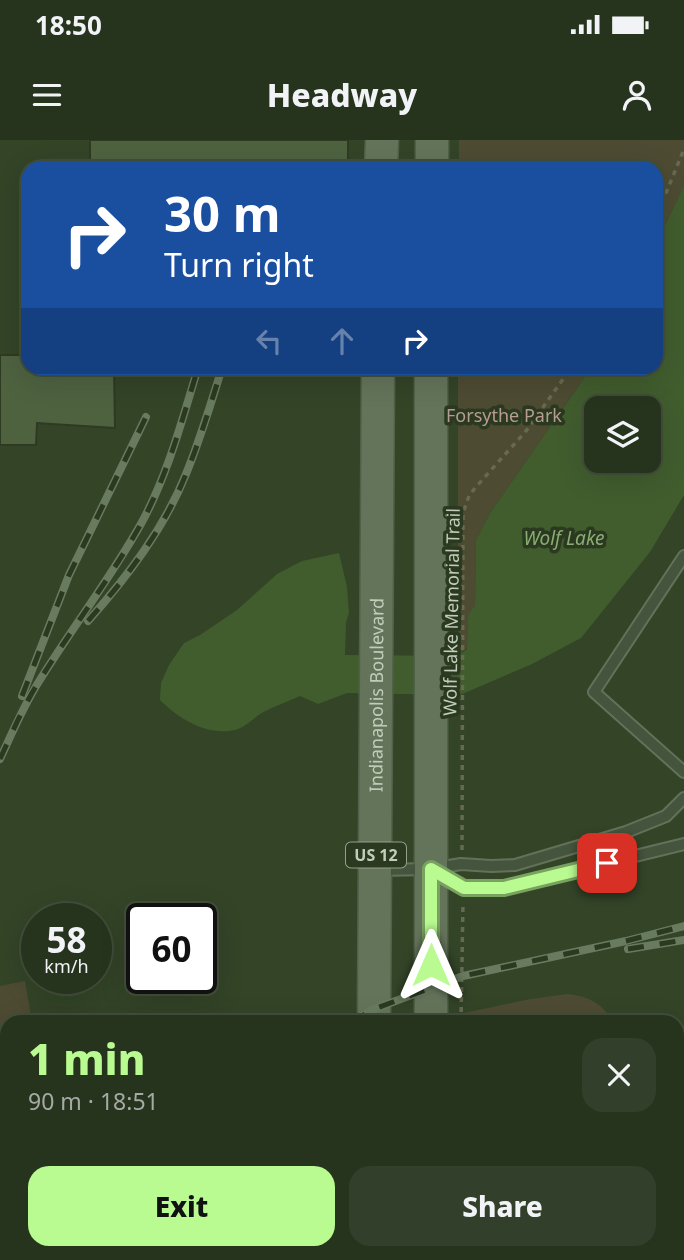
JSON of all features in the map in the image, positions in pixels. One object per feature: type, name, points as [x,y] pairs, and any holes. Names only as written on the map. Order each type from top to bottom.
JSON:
[{"type":"main road","points":[[381,161],[382,140]]},
{"type":"main road","points":[[432,140],[432,161]]},
{"type":"main road","name":"Indianapolis Boulevard","points":[[374,1015],[378,375]]},
{"type":"main road","name":"US 12","points":[[431,375],[431,1015]]},
{"type":"lane","points":[[684,556],[594,692],[684,772]]},
{"type":"lane","points":[[376,870],[431,869],[461,864],[491,866],[542,858],[626,832],[666,816],[684,798]]},
{"type":"lane","points":[[431,869],[464,888],[504,888],[684,844]]},
{"type":"path","points":[[663,196],[684,149]]},
{"type":"path","name":"Wolf Lake Memorial Trail","points":[[462,852],[463,513],[475,488],[527,430],[566,375]]},
{"type":"path","points":[[461,1015],[463,923]]},
{"type":"green space","points":[[459,140],[684,140],[684,185],[663,230],[663,161],[459,161]]},
{"type":"green space","name":"Forsythe Park","points":[[458,375],[586,375],[490,513],[476,540],[475,605],[468,616],[467,648],[458,656]]},
{"type":"green space","points":[[21,982],[21,994],[27,994],[31,1015],[0,1015],[0,986]]},
{"type":"green space","points":[[567,994],[582,997],[594,1002],[608,1015],[455,1015]]},
{"type":"water","name":"Wolf Lake","points":[[684,185],[684,495],[650,552],[581,638],[532,664],[460,695],[347,693],[318,704],[300,696],[265,711],[241,728],[227,731],[195,725],[160,700],[161,683],[184,643],[237,610],[277,574],[302,561],[339,553],[347,587],[349,613],[346,622],[345,655],[458,656],[467,649],[468,615],[475,605],[476,540],[490,513],[586,375],[663,375],[663,230]]},
{"type":"building","points":[[90,140],[348,140],[348,161],[90,161]]},
{"type":"building","points":[[0,355],[21,355],[21,375],[114,375],[115,428],[37,423],[36,445],[0,445]]},
{"type":"railway","points":[[0,759],[33,692],[142,522],[167,466],[196,375]]},
{"type":"railway","points":[[88,621],[130,570],[167,514],[191,461],[220,375]]},
{"type":"railway","points":[[22,696],[69,575],[146,417]]},
{"type":"railway","points":[[363,1015],[463,976],[684,926]]},
{"type":"railway","points":[[628,949],[684,940]]},
{"type":"route","points":[[431,965],[431,869],[464,888],[504,888],[607,863]]}]
